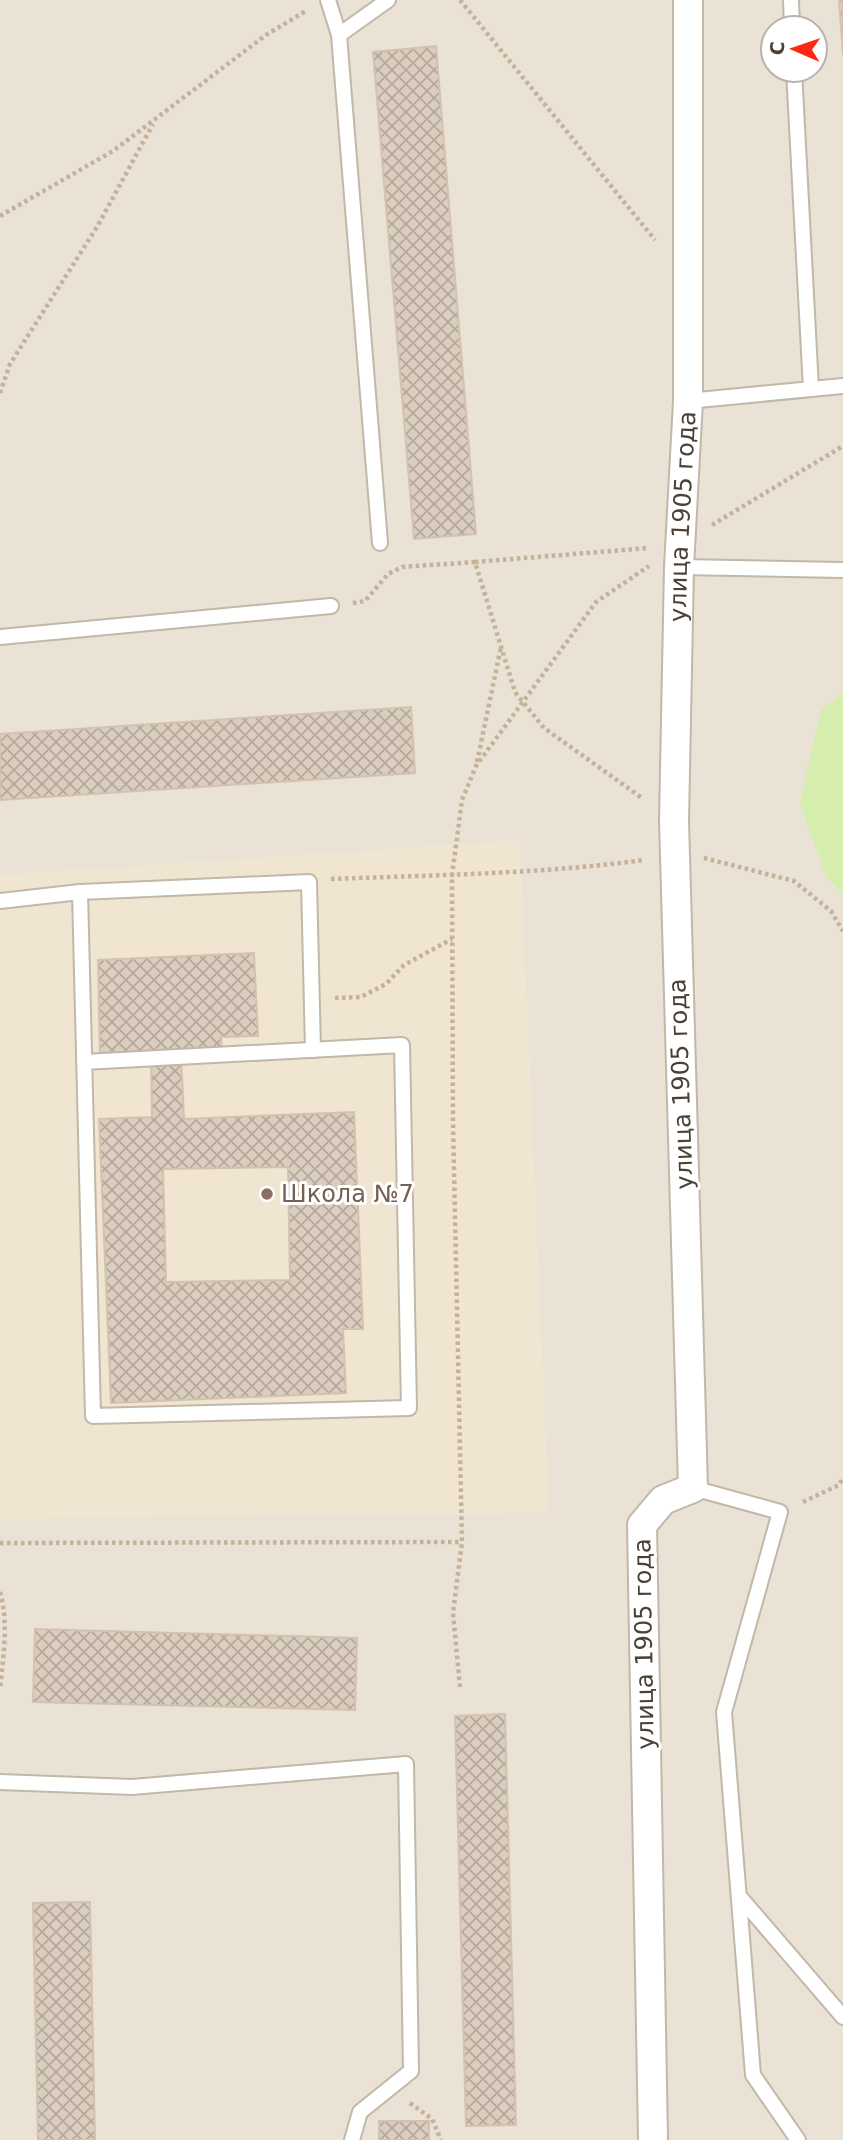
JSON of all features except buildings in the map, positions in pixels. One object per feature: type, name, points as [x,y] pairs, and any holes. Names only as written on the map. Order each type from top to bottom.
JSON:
[{"type":"street","name":"улица 1905 года","points":[[653,2140],[642,1525],[663,1500],[693,1488],[674,821],[679,556],[688,401],[688,0]]},
{"type":"lane","points":[[328,0],[339,35],[380,543]]},
{"type":"lane","points":[[339,35],[388,0]]},
{"type":"lane","points":[[795,84],[811,389]]},
{"type":"lane","points":[[688,401],[843,386]]},
{"type":"lane","points":[[679,556],[843,570]]},
{"type":"lane","points":[[0,637],[331,606]]},
{"type":"lane","points":[[0,901],[80,892],[309,881],[313,1050]]},
{"type":"lane","points":[[80,892],[84,1062],[93,1416],[409,1408],[402,1045],[84,1062]]},
{"type":"lane","points":[[693,1488],[779,1513],[724,1712],[753,2075],[798,2140]]},
{"type":"lane","points":[[0,1782],[132,1787],[406,1764],[411,2071],[360,2112],[352,2140]]},
{"type":"lane","points":[[739,1896],[843,2017]]},
{"type":"path","points":[[460,0],[688,281]]},
{"type":"path","points":[[0,216],[113,151],[266,35],[313,7]]},
{"type":"path","points":[[0,393],[10,364],[97,227],[155,120]]},
{"type":"path","points":[[476,766],[596,602],[679,556],[843,446]]},
{"type":"path","points":[[365,601],[388,574],[402,567],[679,556]]},
{"type":"path","points":[[475,562],[516,692],[524,703],[544,728],[674,821]]},
{"type":"path","points":[[460,1687],[453,1613],[462,1542],[453,1123],[452,876],[462,800],[476,766],[501,645]]},
{"type":"path","points":[[706,859],[794,881],[831,911],[843,931]]},
{"type":"path","points":[[353,878],[452,876],[628,862]]},
{"type":"path","points":[[334,998],[360,997],[386,984],[404,965],[452,939]]},
{"type":"path","points":[[779,1513],[839,1485],[843,1478]]},
{"type":"path","points":[[0,1543],[462,1542]]},
{"type":"path","points":[[0,1592],[4,1608],[4,1651],[0,1689]]},
{"type":"path","points":[[390,2089],[432,2119],[441,2140]]},
{"type":"shaded area","points":[[0,0],[843,0],[843,2140],[0,2140]]},
{"type":"shaded area","name":"Школа №7","points":[[520,840],[549,1513],[0,1519],[0,875]]},
{"type":"green space","points":[[843,692],[843,894],[826,876],[800,803],[821,710]]},
{"type":"place","name":"Школа №7","points":[[267,1194]]}]
